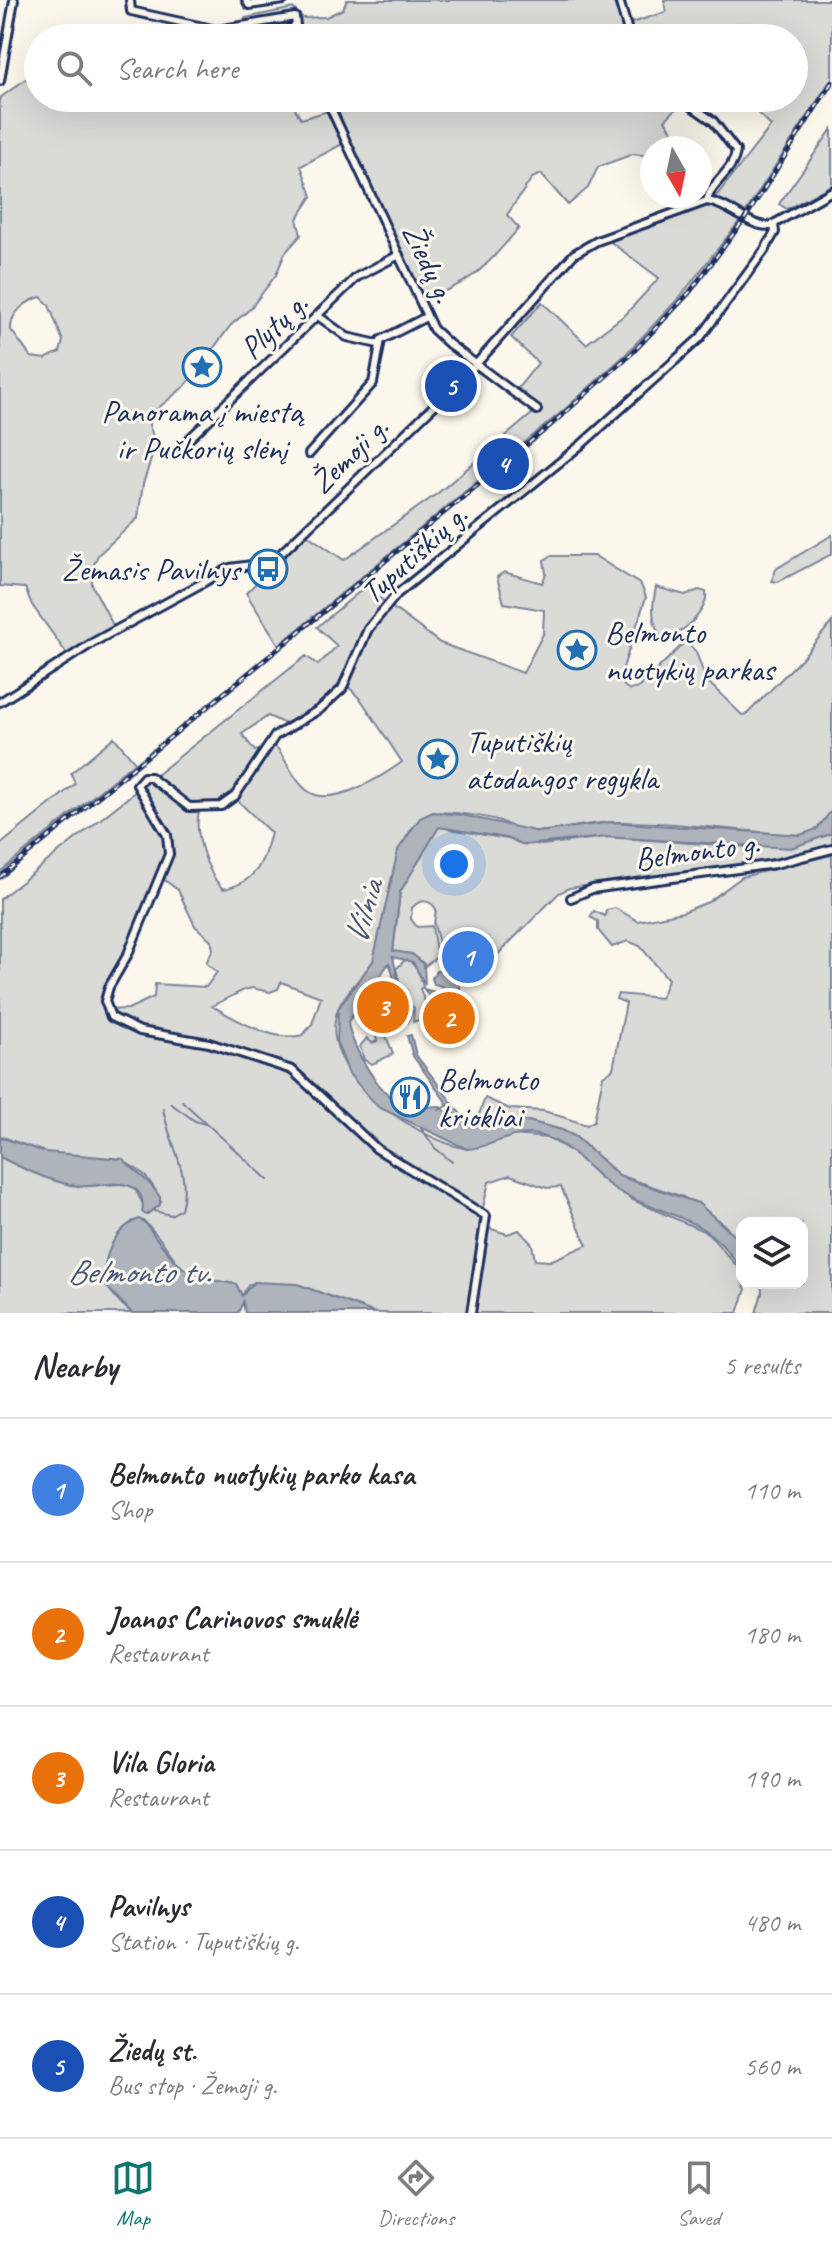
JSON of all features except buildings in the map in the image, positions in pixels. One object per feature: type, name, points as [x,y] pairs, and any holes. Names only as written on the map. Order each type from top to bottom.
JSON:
[{"type":"street","points":[[0,81],[14,0]]},
{"type":"street","points":[[130,0],[131,11],[190,24]]},
{"type":"street","points":[[246,0],[254,5],[284,0]]},
{"type":"street","points":[[619,0],[626,24]]},
{"type":"street","points":[[253,24],[295,17],[296,24]]},
{"type":"street","name":"Žiedų g.","points":[[333,112],[426,317],[440,336],[537,410]]},
{"type":"street","points":[[700,112],[713,121],[736,151],[732,165],[712,188]]},
{"type":"street","points":[[712,202],[726,205],[761,226],[774,225],[832,191]]},
{"type":"street","name":"Žemoji g.","points":[[0,702],[94,642],[202,582],[230,568],[272,562],[475,365],[583,247],[688,208]]},
{"type":"street","name":"Tuputiškių g.","points":[[471,1313],[486,1216],[377,1149],[292,1070],[209,1043],[126,1027],[111,1017],[105,1001],[109,987],[128,954],[167,864],[169,846],[161,824],[137,791],[139,780],[150,777],[180,803],[199,810],[221,806],[235,796],[275,736],[338,695],[352,672],[368,629],[397,594],[582,444],[700,338],[764,251],[774,234],[774,225]]},
{"type":"street","name":"Plytų g.","points":[[188,440],[357,277],[399,255]]},
{"type":"street","points":[[318,316],[347,337],[378,344],[426,317]]},
{"type":"street","points":[[309,454],[373,383],[378,344]]},
{"type":"street","name":"Belmonto g.","points":[[571,898],[592,889],[775,864],[832,849]]},
{"type":"shaded area","points":[[347,0],[613,0],[621,24],[243,24],[245,18],[293,8],[303,18],[326,17],[343,9]]},
{"type":"shaded area","points":[[664,0],[832,0],[832,78],[745,213],[714,199],[771,126],[756,112],[808,112],[808,24],[628,24],[666,12]]},
{"type":"shaded area","points":[[24,80],[24,112],[297,112],[301,119],[325,112],[673,112],[665,120],[676,136],[640,136],[640,155],[633,154],[598,167],[588,188],[568,205],[541,174],[532,178],[507,215],[519,228],[497,253],[465,281],[421,299],[348,141],[301,166],[312,196],[297,219],[301,235],[285,253],[276,275],[250,309],[231,325],[186,385],[151,414],[149,425],[156,444],[143,484],[138,518],[98,555],[92,569],[92,585],[114,627],[67,654],[32,605],[25,588],[0,586],[0,98]],"holes":[[[41,297],[49,305],[63,341],[60,352],[45,359],[31,357],[11,330],[13,318],[20,309]]]},
{"type":"shaded area","points":[[832,129],[832,185],[787,209],[779,204]]},
{"type":"shaded area","points":[[712,206],[725,208],[742,218],[679,298],[625,355],[564,410],[279,645],[246,593],[306,534],[344,560],[438,493],[539,408],[518,388],[538,363],[511,337],[542,302],[586,344],[626,314],[659,278],[608,240],[693,208],[712,208]]},
{"type":"shaded area","points":[[832,535],[832,554],[778,582],[772,581],[776,569]]},
{"type":"shaded area","points":[[551,556],[595,556],[641,585],[646,597],[621,674],[624,686],[630,690],[638,688],[686,641],[696,652],[706,680],[742,715],[747,714],[802,658],[832,622],[832,810],[817,829],[801,835],[636,822],[523,831],[485,818],[453,813],[429,814],[417,822],[399,853],[376,955],[339,1007],[334,1031],[340,1055],[373,1098],[422,1132],[467,1149],[513,1135],[548,1138],[583,1158],[597,1175],[633,1200],[708,1233],[736,1265],[736,1289],[746,1289],[738,1313],[375,1313],[297,1284],[249,1284],[242,1296],[236,1284],[187,1271],[144,1221],[133,1221],[113,1245],[105,1267],[110,1290],[132,1313],[0,1313],[0,1157],[79,1186],[124,1184],[134,1187],[144,1206],[161,1202],[152,1184],[128,1164],[48,1153],[0,1136],[0,899],[306,656],[318,665],[337,646],[317,627],[365,587],[440,643],[523,673],[543,634],[544,610],[504,603],[497,577],[504,572],[542,583],[546,574],[544,560]],"holes":[[[343,681],[362,701],[402,762],[356,788],[330,796],[318,795],[299,783],[278,749],[273,746],[255,751],[242,734],[268,716],[285,724],[323,703]],[[227,798],[236,799],[271,833],[265,854],[251,877],[223,889],[202,851],[198,817],[200,808]],[[159,876],[178,890],[195,926],[211,940],[213,949],[206,963],[217,972],[206,987],[155,984],[154,997],[128,1009],[104,1010],[109,980],[131,943]],[[281,982],[321,997],[312,1024],[303,1035],[292,1037],[268,1033],[212,1006],[244,990],[252,988],[270,992],[278,989]],[[510,1175],[547,1188],[561,1187],[587,1245],[550,1261],[535,1260],[532,1244],[519,1230],[507,1234],[479,1225],[489,1182]]]},
{"type":"shaded area","points":[[656,587],[685,595],[699,590],[706,592],[706,599],[691,623],[675,634],[660,636],[653,612]]},
{"type":"shaded area","points":[[114,737],[135,762],[0,872],[0,845],[75,784],[71,773]]},
{"type":"shaded area","points":[[439,827],[542,845],[606,837],[749,847],[832,832],[832,846],[736,867],[569,888],[559,893],[491,961],[469,968],[457,958],[442,956],[434,924],[436,909],[431,903],[422,902],[412,908],[411,919],[417,927],[432,926],[437,957],[425,966],[413,955],[393,953],[400,892]]},
{"type":"shaded area","points":[[832,855],[832,1313],[756,1313],[762,1289],[808,1289],[808,1217],[736,1217],[736,1236],[683,1197],[619,1175],[576,1137],[562,1130],[528,1121],[480,1127],[478,1117],[485,1098],[510,1109],[544,1111],[587,1125],[594,1121],[603,1076],[613,1069],[626,1003],[616,999],[618,994],[661,998],[668,979],[640,946],[628,941],[612,947],[598,930],[598,921],[590,917],[594,911],[605,916],[606,910],[615,908],[638,921],[683,912],[708,902],[742,877]]},
{"type":"shaded area","points":[[407,958],[419,974],[424,1000],[438,1012],[421,1015],[419,1020],[413,1022],[414,1008],[405,1001],[396,969]]},
{"type":"shaded area","points":[[375,1029],[386,1036],[393,1054],[372,1064],[364,1060],[360,1046],[367,1038],[372,1043],[377,1041]]},
{"type":"water","points":[[832,810],[831,834],[791,848],[606,837],[524,845],[506,838],[439,827],[400,892],[393,951],[412,954],[424,964],[425,985],[413,962],[393,957],[402,1000],[412,1011],[408,1022],[403,1023],[400,1016],[389,963],[348,1022],[355,1045],[369,1072],[398,1102],[412,1108],[439,1106],[462,1124],[413,1056],[407,1036],[411,1035],[416,1055],[469,1125],[528,1121],[576,1137],[619,1176],[698,1203],[736,1237],[736,1263],[706,1231],[623,1194],[578,1157],[550,1139],[538,1135],[519,1135],[467,1149],[378,1107],[349,1074],[337,1043],[338,1009],[373,961],[398,850],[420,818],[433,812],[462,815],[539,832],[611,822],[801,835],[817,829]]},
{"type":"water","points":[[446,967],[457,971],[461,993],[454,1004],[435,1005],[424,989],[441,994],[442,986],[434,984],[432,978],[436,971]]},
{"type":"water","points":[[0,1137],[45,1152],[123,1159],[151,1185],[160,1197],[160,1205],[146,1215],[142,1212],[141,1196],[130,1186],[78,1186],[28,1171],[0,1157]]},
{"type":"water","name":"Belmonto tv.","points":[[139,1219],[182,1267],[207,1279],[236,1284],[242,1296],[254,1282],[297,1284],[375,1313],[245,1313],[243,1302],[238,1313],[132,1313],[104,1284],[104,1274],[116,1238]]},
{"type":"waterway","points":[[182,1101],[268,1180]]},
{"type":"waterway","points":[[170,1103],[195,1121],[205,1124]]},
{"type":"waterway","points":[[439,1110],[451,1104]]},
{"type":"waterway","points":[[154,1211],[171,1215],[181,1209],[184,1196],[181,1170],[163,1108]]},
{"type":"waterway","points":[[421,1128],[435,1148],[452,1162]]},
{"type":"railway","points":[[0,877],[552,424],[632,353],[689,293],[746,217],[832,82]]},
{"type":"place","name":"Panorama į miestą ir Pučkorių slėnį","points":[[202,367]]},
{"type":"place","name":"Žiedų st.","points":[[451,386]]},
{"type":"place","name":"Pavilnys","points":[[503,464]]},
{"type":"place","name":"Žemasis Pavilnys","points":[[268,569]]},
{"type":"place","name":"Belmonto nuotykių parkas","points":[[577,650]]},
{"type":"place","name":"Tuputiškių atodangos regykla","points":[[438,759]]},
{"type":"place","name":"Belmonto nuotykių parko kasa","points":[[468,957]]},
{"type":"place","name":"Vila Gloria","points":[[383,1007]]},
{"type":"place","name":"Joanos Carinovos smuklė","points":[[449,1018]]},
{"type":"place","name":"Belmonto kriokliai","points":[[410,1097]]},
{"type":"water label","name":"Vilnia","points":[[363,912]]}]
